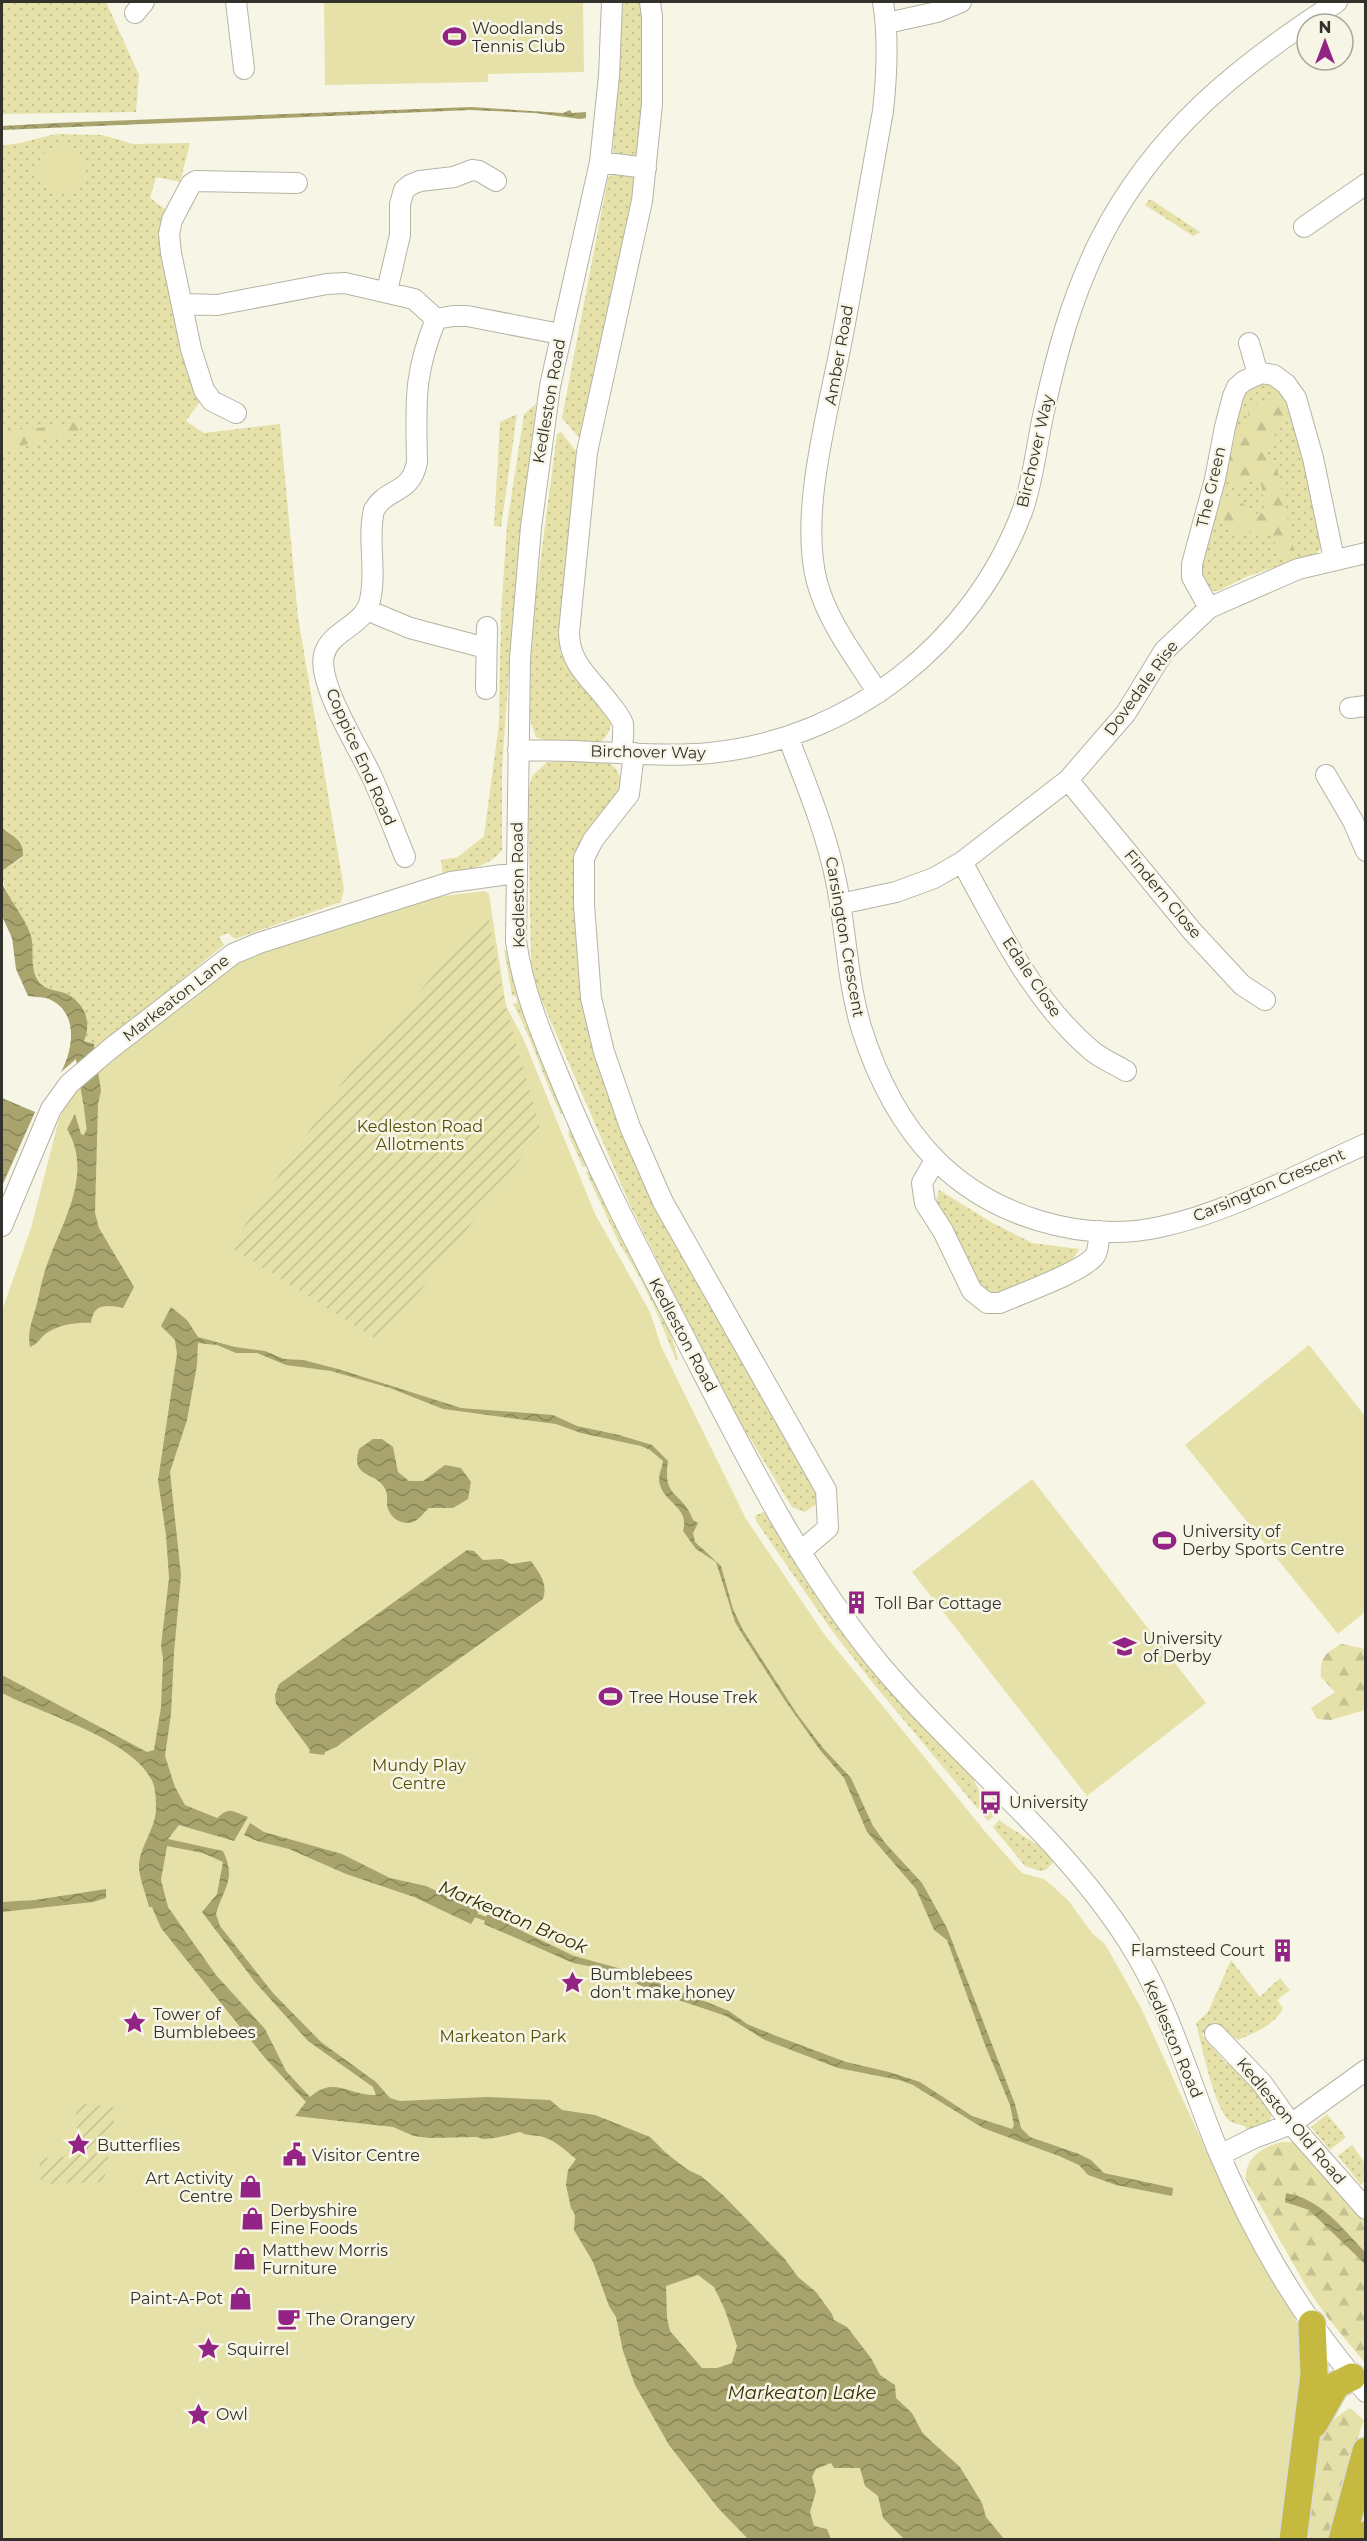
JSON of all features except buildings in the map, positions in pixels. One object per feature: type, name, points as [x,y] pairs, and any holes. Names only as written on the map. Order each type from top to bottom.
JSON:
[{"type":"highway","points":[[1293,2540],[1314,2374],[1312,2324]]},
{"type":"highway","points":[[1305,2445],[1328,2395],[1336,2385],[1360,2385]]},
{"type":"highway","points":[[1342,2540],[1365,2451]]},
{"type":"highway","points":[[1365,2535],[1365,2540]]},
{"type":"street","points":[[237,2],[244,69]]},
{"type":"street","name":"Kedleston Road","points":[[612,2],[609,76],[600,162],[560,334],[537,466],[520,647],[516,941],[520,973],[532,1012],[574,1115],[647,1267],[798,1550],[837,1610],[892,1678],[1069,1861],[1108,1911],[1141,1962],[1179,2049],[1220,2155],[1267,2250],[1312,2324],[1360,2385]]},
{"type":"street","points":[[650,2],[652,104],[642,201],[587,452],[569,632],[575,663],[594,682],[620,717],[628,753],[629,794],[593,840],[584,858],[584,905],[591,998],[604,1052],[630,1127],[663,1202],[825,1490],[828,1528],[807,1546],[798,1550]]},
{"type":"street","name":"Amber Road","points":[[878,693],[835,626],[826,607],[817,583],[810,537],[811,515],[823,438],[883,111],[887,77],[887,23],[883,2]]},
{"type":"street","points":[[887,23],[937,12],[960,2]]},
{"type":"street","name":"Birchover Way","points":[[518,750],[675,755],[713,753],[750,747],[788,737],[824,723],[878,693],[911,668],[949,633],[980,593],[995,569],[1022,512],[1056,356],[1073,302],[1102,237],[1131,187],[1163,143],[1235,73],[1337,2]]},
{"type":"street","points":[[600,162],[646,168]]},
{"type":"street","points":[[387,291],[400,235],[400,204],[405,190],[420,181],[454,177],[472,170],[479,171],[496,181]]},
{"type":"street","points":[[236,413],[212,401],[204,390],[191,349],[171,253],[169,234],[172,220],[191,184],[196,182],[297,183]]},
{"type":"street","points":[[1304,227],[1365,184]]},
{"type":"street","points":[[183,304],[217,305],[338,283],[387,291],[414,299],[436,319]]},
{"type":"street","points":[[436,319],[467,316],[560,334]]},
{"type":"street","points":[[436,319],[423,353],[416,384],[417,462],[414,474],[408,484],[381,501],[374,510],[373,580],[367,610],[410,628],[486,648]]},
{"type":"street","points":[[1249,344],[1258,375],[1274,375],[1286,384],[1296,398],[1313,458],[1334,559]]},
{"type":"street","name":"The Green","points":[[1209,608],[1192,577],[1192,564],[1215,479],[1233,396],[1244,381],[1258,375]]},
{"type":"street","name":"Dovedale Rise","points":[[840,904],[909,888],[934,878],[962,862],[1068,780],[1126,713],[1164,651],[1209,608],[1298,569],[1365,553]]},
{"type":"street","name":"Coppice End Road","points":[[367,610],[330,643],[324,655],[323,667],[339,714],[372,777],[405,857]]},
{"type":"street","points":[[486,689],[487,627]]},
{"type":"street","name":"Carsington Crescent","points":[[788,737],[823,829],[840,904],[855,1004],[868,1050],[898,1111],[935,1160],[968,1185],[1012,1210],[1050,1224],[1099,1231],[1140,1230],[1197,1216],[1365,1144]]},
{"type":"street","points":[[1326,775],[1353,821],[1365,851]]},
{"type":"street","name":"Findern Close","points":[[1068,780],[1192,931],[1242,985],[1265,1000]]},
{"type":"street","name":"Edale Close","points":[[962,862],[1015,957],[1063,1024],[1092,1052],[1126,1071]]},
{"type":"street","name":"Markeaton Lane","points":[[2,1226],[51,1109],[69,1084],[110,1049],[233,954],[259,943],[451,882],[516,873]]},
{"type":"street","points":[[935,1160],[922,1183],[925,1203],[943,1231],[972,1291],[987,1303],[1000,1303],[1077,1270],[1090,1262],[1096,1254],[1099,1231]]},
{"type":"street","name":"Kedleston Old Road","points":[[1215,2034],[1262,2084],[1291,2124],[1365,2209]]},
{"type":"street","points":[[1220,2155],[1254,2138],[1291,2124],[1365,2070]]},
{"type":"green space","points":[[2,2],[106,2],[139,75],[136,112],[2,114]]},
{"type":"green space","name":"Woodlands Tennis Club","points":[[324,2],[583,2],[584,72],[488,74],[488,82],[325,85]]},
{"type":"green space","points":[[621,2],[642,2],[644,29],[641,149],[633,157],[623,157],[613,153]]},
{"type":"green space","points":[[58,134],[103,135],[133,144],[190,143],[180,182],[156,177],[150,198],[165,209],[161,236],[171,264],[175,325],[182,327],[201,400],[186,421],[204,433],[280,424],[298,617],[344,889],[341,902],[235,939],[228,933],[219,937],[224,945],[98,1048],[84,1041],[86,1018],[78,1001],[71,996],[47,988],[37,978],[32,958],[31,936],[24,919],[9,897],[2,871],[22,858],[23,847],[18,840],[2,828],[2,145]]},
{"type":"green space","points":[[61,146],[77,153],[84,169],[77,185],[61,192],[45,185],[38,169],[45,153]]},
{"type":"green space","points":[[629,172],[635,177],[637,187],[583,442],[562,418],[608,178],[613,173]]},
{"type":"green space","points":[[1150,199],[1201,232],[1193,236],[1145,205]]},
{"type":"green space","points":[[1270,381],[1287,395],[1306,467],[1322,546],[1316,554],[1248,576],[1218,591],[1211,591],[1204,587],[1199,568],[1236,404],[1249,383]]},
{"type":"green space","points":[[1277,393],[1287,395],[1291,416],[1284,422],[1271,425],[1275,436],[1267,454],[1277,467],[1294,551],[1286,557],[1277,552],[1272,530],[1256,536],[1246,527],[1232,537],[1225,520],[1211,510],[1215,495],[1241,503],[1253,514],[1266,513],[1260,478],[1253,478],[1241,486],[1225,482],[1231,452],[1228,442],[1229,435],[1240,426],[1249,424],[1248,410],[1258,404],[1265,406],[1266,400]]},
{"type":"green space","points":[[536,404],[513,613],[502,768],[502,850],[483,865],[443,875],[441,860],[458,857],[484,836],[499,723],[501,613],[507,525],[524,414]]},
{"type":"green space","points":[[517,414],[501,527],[494,526],[500,422]]},
{"type":"green space","points":[[81,420],[80,432],[24,445],[2,455],[2,431],[61,426]]},
{"type":"green space","points":[[561,432],[579,455],[560,651],[563,658],[612,717],[606,736],[591,744],[548,741],[536,737],[530,720],[531,633],[557,434]]},
{"type":"green space","points":[[605,760],[618,772],[619,794],[608,820],[578,865],[616,1112],[821,1491],[818,1503],[805,1512],[792,1507],[726,1399],[631,1207],[535,985],[531,960],[528,793],[532,776],[547,762]]},
{"type":"green space","name":"Markeaton Park","points":[[485,891],[489,894],[506,1006],[523,1038],[595,1214],[650,1312],[661,1346],[746,1519],[824,1634],[987,1834],[1022,1873],[1044,1879],[1068,1900],[1092,1933],[1105,1944],[1141,2008],[1211,2161],[1259,2258],[1294,2316],[1309,2355],[1285,2539],[2,2540],[2,1311],[31,1228],[59,1119],[74,1091],[224,968],[261,949],[428,898]]},
{"type":"green space","name":"Kedleston Road Allotments","points":[[481,919],[489,920],[506,1007],[541,1132],[381,1342],[230,1247],[342,1083]]},
{"type":"green space","points":[[504,949],[507,952],[510,949],[563,1110],[561,1114],[513,1004],[517,1003],[517,998],[512,995]]},
{"type":"green space","points":[[570,1128],[668,1324],[678,1359],[676,1360],[657,1313],[619,1243],[586,1172],[589,1171],[587,1166],[583,1167],[568,1134]]},
{"type":"green space","points":[[939,1190],[991,1222],[1032,1243],[1079,1249],[1070,1265],[1000,1296],[984,1291],[976,1284],[936,1201]]},
{"type":"green space","points":[[1309,1345],[1365,1416],[1365,1612],[1338,1634],[1185,1445]]},
{"type":"green space","points":[[1032,1479],[1206,1703],[1087,1796],[912,1572]]},
{"type":"green space","points":[[763,1512],[768,1515],[810,1587],[839,1627],[969,1771],[994,1816],[988,1821],[830,1628],[756,1521],[755,1516]]},
{"type":"green space","points":[[1342,1644],[1365,1649],[1365,1710],[1331,1720],[1317,1719],[1311,1708],[1335,1692],[1321,1677],[1321,1665],[1331,1650]]},
{"type":"green space","points":[[999,1820],[1055,1860],[1046,1870],[1040,1871],[1025,1866],[993,1827]]},
{"type":"green space","points":[[1231,1960],[1260,1997],[1280,1978],[1290,1990],[1277,2000],[1283,2008],[1280,2014],[1257,2031],[1238,2040],[1215,2022],[1202,2035],[1226,2063],[1232,2063],[1273,2112],[1269,2122],[1247,2130],[1245,2126],[1231,2122],[1219,2105],[1196,2023],[1208,2012]]},
{"type":"green space","points":[[76,2103],[116,2107],[104,2182],[41,2184],[39,2158],[78,2156]]},
{"type":"green space","points":[[1327,2114],[1346,2137],[1330,2150],[1311,2127]]},
{"type":"green space","points":[[1281,2142],[1293,2142],[1305,2146],[1365,2220],[1365,2363],[1327,2317],[1307,2288],[1246,2180],[1246,2172],[1251,2160],[1261,2150]]},
{"type":"green space","points":[[1352,2145],[1365,2163],[1365,2181],[1361,2185],[1338,2156]]},
{"type":"green space","points":[[1350,2408],[1364,2420],[1343,2479],[1331,2539],[1302,2540],[1308,2484],[1317,2443],[1328,2425]]},
{"type":"water","points":[[471,107],[563,113],[570,110],[572,113],[586,112],[586,118],[470,110],[2,130],[2,126],[56,123]]},
{"type":"water","points":[[2,828],[20,842],[23,856],[2,871]]},
{"type":"water","points":[[2,883],[31,936],[33,966],[37,978],[47,988],[64,993],[78,1002],[87,1020],[84,1041],[94,1044],[101,1091],[98,1104],[95,1213],[99,1228],[134,1287],[123,1308],[102,1307],[92,1316],[91,1323],[60,1327],[44,1335],[30,1347],[30,1327],[44,1273],[68,1213],[77,1179],[74,1146],[67,1129],[75,1114],[81,1134],[84,1135],[89,1115],[83,1103],[76,1059],[61,1072],[68,1053],[71,1033],[66,1014],[51,1000],[28,996],[16,969],[12,938],[2,916]]},
{"type":"water","points":[[2,1098],[35,1112],[2,1186]]},
{"type":"water","name":"Markeaton Lake","points":[[171,1307],[187,1320],[198,1337],[235,1347],[265,1351],[284,1359],[303,1360],[338,1369],[461,1408],[553,1415],[577,1426],[652,1445],[668,1461],[667,1474],[670,1489],[689,1510],[693,1520],[698,1523],[693,1533],[695,1542],[721,1566],[733,1609],[743,1630],[797,1714],[823,1748],[851,1778],[873,1826],[886,1844],[922,1883],[947,1928],[1015,2104],[1021,2128],[1030,2137],[1091,2160],[1104,2173],[1173,2188],[1172,2196],[1116,2185],[1088,2175],[1079,2165],[1059,2156],[983,2128],[913,2085],[838,2068],[765,2040],[726,2016],[652,1991],[608,1970],[573,1963],[484,1924],[487,1914],[574,1956],[629,1971],[729,2011],[747,2024],[779,2037],[846,2062],[920,2082],[972,2116],[1012,2129],[1014,2125],[1010,2105],[985,2045],[947,1940],[934,1930],[916,1889],[867,1832],[844,1778],[820,1750],[744,1637],[735,1622],[716,1562],[696,1549],[683,1531],[684,1523],[680,1511],[660,1485],[663,1461],[641,1446],[581,1433],[556,1424],[443,1409],[390,1388],[331,1371],[286,1365],[257,1353],[236,1353],[217,1345],[198,1343],[197,1365],[187,1420],[170,1472],[181,1575],[171,1714],[165,1756],[175,1787],[185,1805],[217,1818],[228,1811],[248,1817],[234,1841],[179,1825],[168,1839],[223,1851],[229,1877],[216,1914],[220,1926],[273,1993],[321,2042],[376,2082],[390,2098],[400,2101],[487,2097],[550,2100],[562,2110],[595,2115],[650,2137],[688,2170],[701,2176],[723,2195],[784,2258],[798,2277],[816,2292],[834,2320],[847,2327],[871,2358],[880,2375],[895,2385],[896,2398],[912,2413],[922,2432],[960,2467],[982,2503],[986,2517],[1004,2539],[904,2539],[883,2518],[878,2496],[865,2486],[860,2468],[834,2468],[831,2463],[816,2469],[812,2477],[816,2491],[810,2512],[814,2526],[827,2529],[831,2539],[748,2539],[718,2508],[669,2445],[635,2385],[623,2351],[616,2317],[609,2306],[593,2262],[574,2230],[575,2215],[571,2208],[566,2185],[568,2170],[576,2159],[549,2139],[520,2132],[483,2139],[477,2137],[429,2138],[414,2136],[393,2127],[295,2116],[306,2102],[265,2058],[161,1928],[152,1907],[149,1907],[139,1868],[140,1856],[155,1817],[156,1800],[153,1783],[143,1768],[128,1754],[108,1741],[2,1693],[2,1675],[147,1752],[154,1750],[161,1707],[163,1659],[161,1646],[169,1578],[166,1535],[158,1480],[177,1354],[175,1340],[161,1326]],"holes":[[[167,1846],[203,1853],[223,1862],[217,1894],[202,1912],[255,1982],[308,2041],[373,2087],[376,2095],[334,2087],[319,2091],[310,2097],[286,2071],[265,2029],[216,1975],[168,1907],[161,1880]],[[698,2275],[714,2287],[725,2310],[737,2346],[732,2363],[717,2368],[702,2368],[670,2331],[667,2318],[666,2286]]]},
{"type":"water","points":[[373,1439],[382,1439],[393,1447],[398,1472],[409,1481],[423,1481],[445,1465],[461,1468],[471,1482],[468,1499],[453,1508],[429,1508],[410,1523],[397,1520],[388,1510],[387,1493],[384,1487],[375,1478],[360,1470],[358,1465],[359,1449]]},
{"type":"water","points":[[467,1550],[474,1551],[483,1560],[502,1559],[511,1564],[531,1561],[544,1583],[543,1599],[336,1747],[325,1752],[324,1755],[309,1753],[310,1750],[276,1704],[275,1695],[279,1684]]},
{"type":"water","points":[[250,1823],[264,1832],[342,1854],[390,1878],[426,1886],[479,1911],[471,1924],[414,1897],[346,1874],[289,1849],[257,1841],[244,1835]]},
{"type":"water","points":[[106,1889],[106,1898],[93,1902],[2,1912],[2,1902],[35,1900]]},
{"type":"water","points":[[1286,2193],[1310,2201],[1339,2224],[1365,2252],[1365,2264],[1309,2210],[1285,2202]]},
{"type":"waterway","points":[[86,1106],[89,1130]]},
{"type":"waterway","name":"Markeaton Brook","points":[[472,1914],[489,1920]]},
{"type":"place","name":"Woodlands Tennis Club","points":[[454,37]]},
{"type":"place","name":"University of Derby Sports Centre","points":[[1164,1540]]},
{"type":"place","name":"Toll Bar Cottage","points":[[857,1603]]},
{"type":"place","name":"University of Derby","points":[[1125,1647]]},
{"type":"place","name":"Tree House Trek","points":[[611,1697]]},
{"type":"place","name":"University","points":[[991,1802]]},
{"type":"place","name":"Flamsteed Court","points":[[1283,1950]]},
{"type":"place","name":"Bumblebees don't make honey","points":[[572,1983]]},
{"type":"place","name":"Tower of Bumblebees","points":[[135,2023]]},
{"type":"place","name":"Butterflies","points":[[79,2145]]},
{"type":"place","name":"Visitor Centre","points":[[294,2155]]},
{"type":"place","name":"Art Activity Centre","points":[[251,2187]]},
{"type":"place","name":"Derbyshire Fine Foods","points":[[252,2219]]},
{"type":"place","name":"Matthew Morris Furniture","points":[[244,2259]]},
{"type":"place","name":"Paint-A-Pot","points":[[241,2298]]},
{"type":"place","name":"The Orangery","points":[[288,2319]]},
{"type":"place","name":"Squirrel","points":[[209,2349]]},
{"type":"place","name":"Owl","points":[[198,2414]]},
{"type":"park label","name":"Mundy Play Centre","points":[[419,1774]]}]
